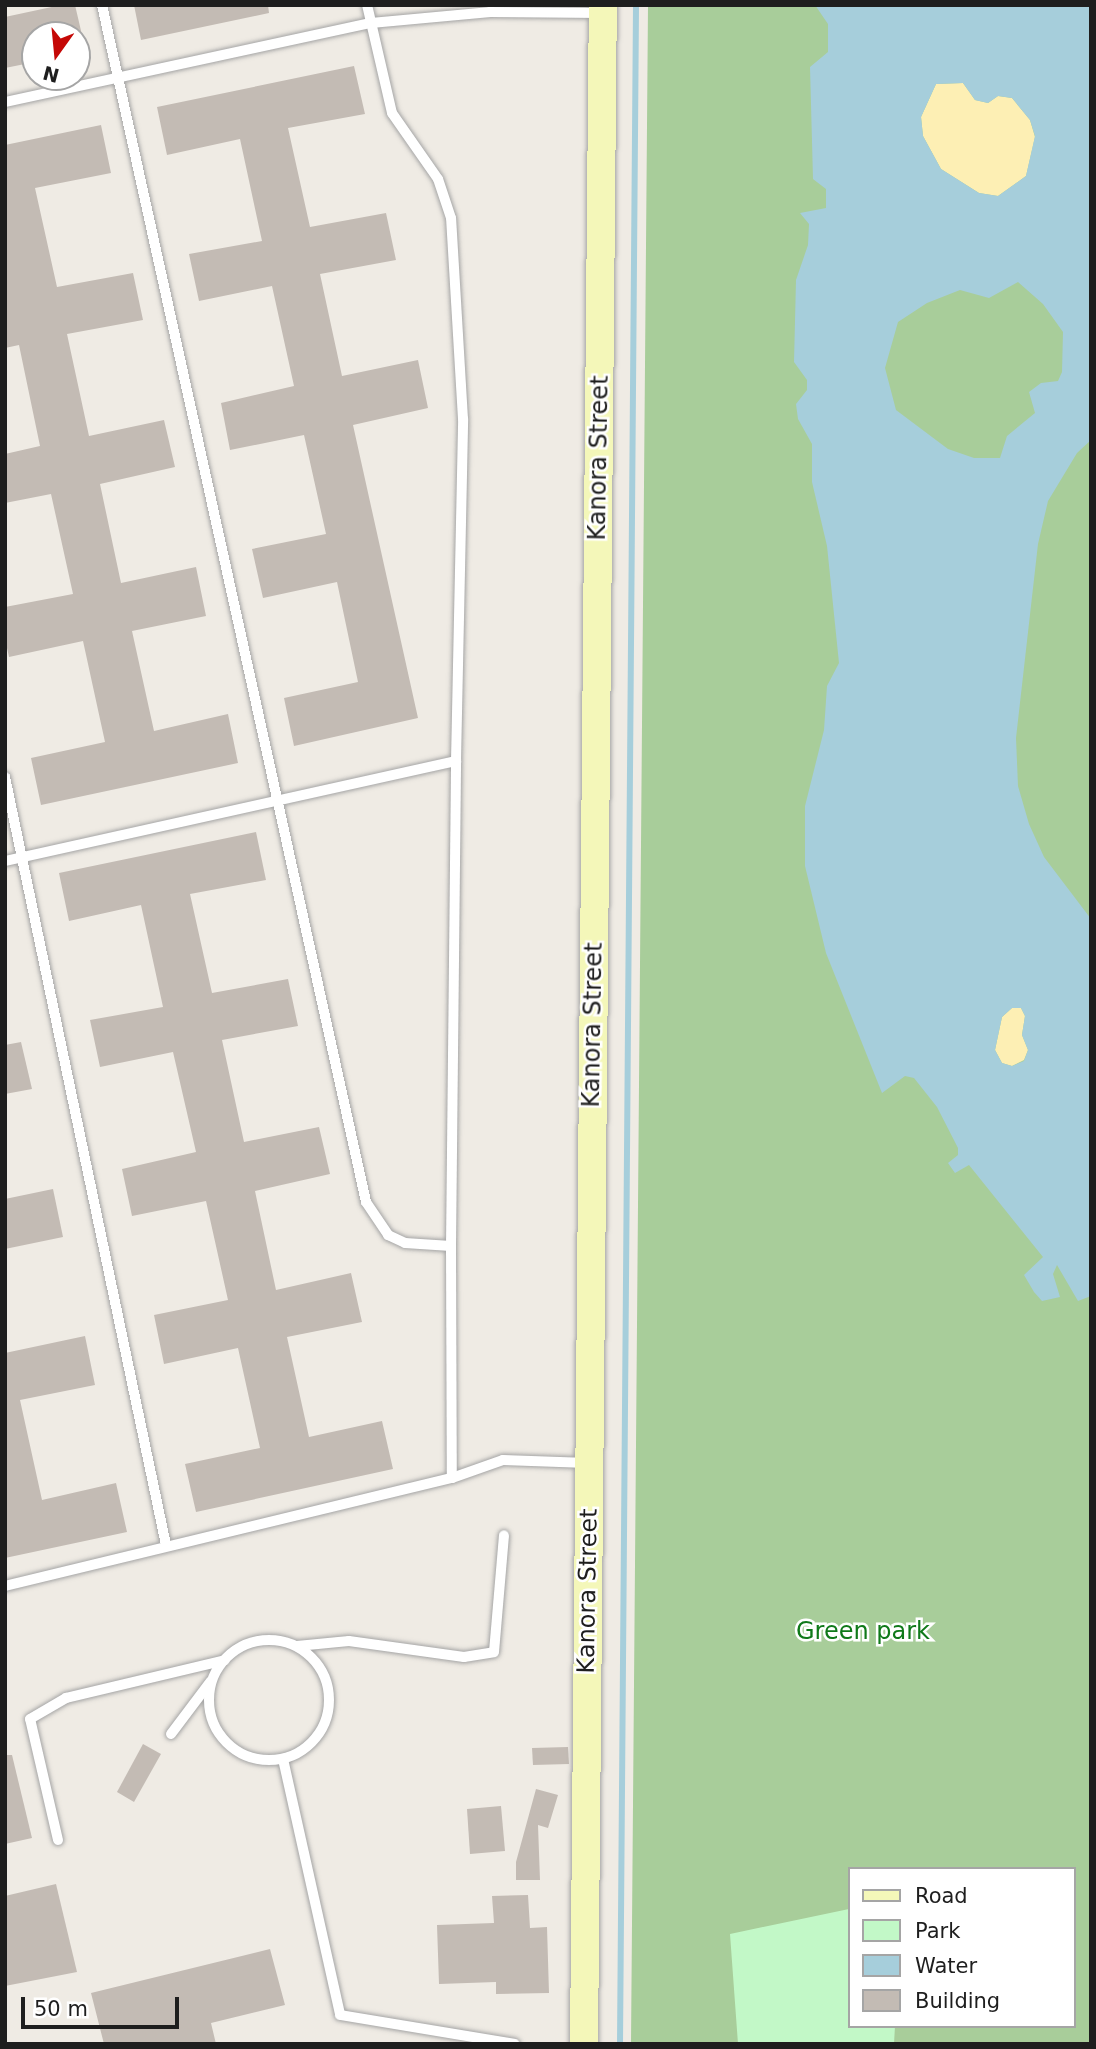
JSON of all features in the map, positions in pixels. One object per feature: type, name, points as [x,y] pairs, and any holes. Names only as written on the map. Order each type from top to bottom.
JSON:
[{"type":"street","name":"Kanora Street","points":[[584,2044],[603,9]]},
{"type":"lane","points":[[102,5],[370,1211],[381,1229],[397,1240],[452,1246]]},
{"type":"lane","points":[[367,5],[392,113],[438,179],[451,218],[463,419],[456,761],[452,1478]]},
{"type":"lane","points":[[5,102],[371,23],[456,10],[603,9]]},
{"type":"lane","points":[[5,861],[456,761]]},
{"type":"lane","points":[[5,777],[24,857],[166,1545]]},
{"type":"lane","points":[[5,1586],[452,1478],[503,1460],[589,1463]]},
{"type":"lane","points":[[58,1840],[30,1719],[66,1698],[225,1660],[254,1641],[276,1640],[297,1646],[349,1641],[464,1657],[494,1652],[504,1535]]},
{"type":"lane","points":[[214,1676],[209,1712],[219,1734],[236,1751],[259,1759],[283,1759],[305,1749],[321,1731],[330,1707],[322,1672],[297,1646]]},
{"type":"lane","points":[[171,1734],[225,1660]]},
{"type":"lane","points":[[283,1759],[340,2015],[514,2044]]},
{"type":"green space","name":"Green park","points":[[648,5],[1091,5],[1091,2044],[631,2044]]},
{"type":"green space","points":[[848,1909],[848,2028],[895,2028],[894,2044],[738,2044],[730,1934]]},
{"type":"sand","points":[[963,83],[975,100],[988,103],[998,96],[1012,98],[1030,120],[1035,137],[1026,176],[998,196],[979,193],[941,169],[923,136],[921,117],[936,84]]},
{"type":"sand","points":[[1012,1008],[1021,1008],[1025,1016],[1022,1035],[1028,1050],[1024,1060],[1012,1066],[1002,1063],[995,1050],[1002,1017]]},
{"type":"water","points":[[815,5],[1091,5],[1091,440],[1077,453],[1048,501],[1038,544],[1016,738],[1018,786],[1029,824],[1044,857],[1091,919],[1091,1296],[1078,1301],[1057,1265],[1053,1274],[1060,1297],[1042,1301],[1034,1292],[1024,1275],[1043,1257],[969,1165],[955,1173],[948,1163],[958,1155],[958,1148],[937,1107],[914,1078],[905,1076],[882,1093],[826,953],[805,866],[805,806],[824,730],[827,686],[839,663],[827,546],[812,482],[812,444],[798,419],[796,404],[807,390],[807,380],[794,362],[796,280],[808,245],[809,224],[800,213],[826,208],[826,189],[813,179],[810,67],[828,52],[828,24]],"holes":[[[963,83],[975,100],[988,103],[998,96],[1012,98],[1030,120],[1035,136],[1026,176],[998,196],[979,193],[941,169],[923,136],[921,117],[936,84]],[[1018,282],[1043,304],[1063,332],[1062,372],[1058,381],[1041,383],[1029,392],[1035,413],[1007,436],[1000,458],[974,458],[948,449],[896,410],[885,368],[898,322],[927,303],[960,290],[989,298]],[[1012,1008],[1021,1008],[1025,1016],[1022,1035],[1028,1050],[1024,1061],[1012,1066],[1002,1063],[995,1050],[1002,1017]]]},
{"type":"building","points":[[61,5],[75,5],[79,21],[21,21],[21,65],[5,68],[5,17]]},
{"type":"building","points":[[134,5],[268,5],[269,13],[141,40]]},
{"type":"building","points":[[354,66],[365,114],[288,128],[310,227],[386,213],[396,260],[320,274],[342,376],[418,360],[428,408],[353,425],[418,718],[294,746],[284,698],[358,682],[337,582],[263,598],[252,549],[326,534],[304,435],[230,450],[221,403],[294,386],[272,286],[199,301],[189,254],[262,241],[240,139],[167,155],[157,107]]},
{"type":"building","points":[[101,125],[111,173],[35,188],[57,287],[133,273],[143,320],[67,334],[89,436],[164,420],[175,467],[100,484],[121,583],[196,567],[206,616],[132,631],[154,731],[228,714],[238,763],[41,805],[31,758],[105,742],[83,641],[9,657],[5,639],[5,607],[73,594],[51,494],[5,503],[5,454],[40,446],[19,345],[5,348],[5,145]]},
{"type":"building","points":[[256,832],[266,880],[190,894],[212,993],[288,979],[298,1026],[222,1040],[244,1142],[319,1127],[330,1174],[255,1191],[276,1290],[351,1273],[362,1322],[287,1337],[309,1437],[382,1421],[393,1469],[196,1512],[185,1464],[260,1448],[238,1348],[164,1364],[154,1315],[228,1300],[206,1201],[132,1216],[122,1169],[196,1152],[173,1052],[100,1067],[90,1020],[163,1007],[141,905],[69,921],[59,873]]},
{"type":"building","points":[[21,1042],[32,1089],[5,1094],[5,1045]]},
{"type":"building","points":[[53,1189],[63,1237],[5,1249],[5,1199]]},
{"type":"building","points":[[85,1336],[95,1385],[20,1400],[42,1500],[116,1483],[127,1532],[5,1558],[5,1353]]},
{"type":"building","points":[[143,1744],[161,1754],[134,1802],[117,1792]]},
{"type":"building","points":[[568,1747],[569,1764],[533,1765],[532,1748]]},
{"type":"building","points":[[5,1755],[12,1755],[32,1838],[5,1844]]},
{"type":"building","points":[[536,1789],[558,1795],[548,1828],[538,1825],[540,1880],[516,1880],[516,1862]]},
{"type":"building","points":[[501,1806],[505,1851],[470,1854],[467,1809]]},
{"type":"building","points":[[56,1884],[77,1972],[5,1986],[5,1896]]},
{"type":"building","points":[[528,1895],[530,1928],[547,1927],[549,1993],[496,1994],[496,1982],[439,1984],[437,1925],[494,1923],[492,1896]]},
{"type":"building","points":[[270,1949],[285,2005],[211,2023],[216,2044],[104,2044],[91,1993]]},
{"type":"waterway","points":[[620,2044],[636,5]]}]
